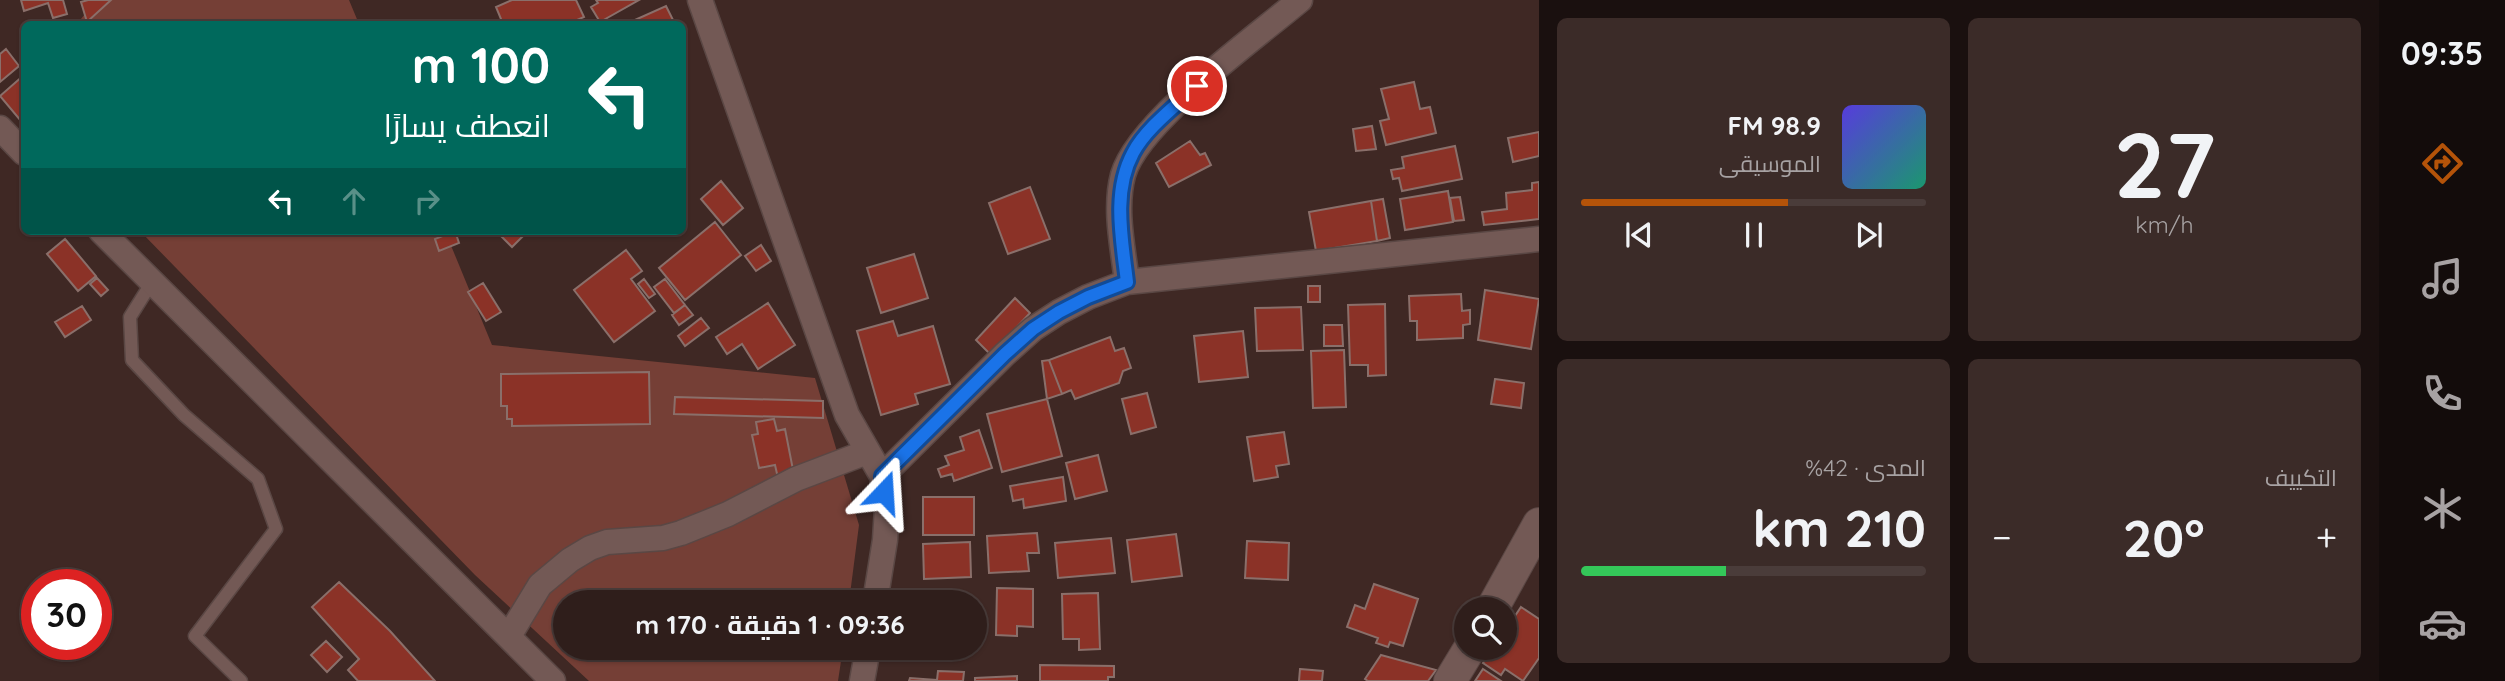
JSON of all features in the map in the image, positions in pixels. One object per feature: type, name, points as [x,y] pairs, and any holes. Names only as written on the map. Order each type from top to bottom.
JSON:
[{"type":"street","points":[[700,0],[847,415],[882,476],[887,508],[877,590]]},
{"type":"street","points":[[1127,282],[1120,215],[1123,176],[1133,151],[1160,120],[1197,86],[1300,0]]},
{"type":"street","points":[[0,128],[21,150]]},
{"type":"street","points":[[105,235],[553,681]]},
{"type":"street","points":[[882,476],[1033,329],[1088,297],[1127,282],[1539,239]]},
{"type":"street","points":[[509,636],[541,585],[562,566],[590,548],[607,542],[663,538],[681,533],[728,514],[796,480],[867,452]]},
{"type":"street","points":[[1499,597],[1539,524]]},
{"type":"street","points":[[862,681],[866,660]]},
{"type":"street","points":[[1450,681],[1463,660]]},
{"type":"lane","points":[[152,282],[130,317],[132,360],[184,415],[258,479],[276,528],[195,636],[241,681]]},
{"type":"shaded area","points":[[96,0],[349,0],[358,21],[79,21]]},
{"type":"shaded area","points":[[144,235],[447,235],[492,345],[815,378],[859,525],[851,590],[553,590],[553,648],[475,575]]},
{"type":"shaded area","points":[[566,660],[841,660],[838,681],[589,681]]},
{"type":"building","points":[[21,0],[63,0],[67,14],[53,18],[48,3],[24,11]]},
{"type":"building","points":[[88,0],[111,0],[88,21],[81,2]]},
{"type":"building","points":[[512,0],[576,0],[584,17],[575,21],[502,21],[496,7]]},
{"type":"building","points":[[596,0],[639,0],[602,21],[591,7],[598,3]]},
{"type":"building","points":[[666,6],[674,21],[633,21]]},
{"type":"building","points":[[6,49],[19,66],[0,82],[0,54]]},
{"type":"building","points":[[21,78],[21,121],[0,96]]},
{"type":"building","points":[[1414,82],[1420,109],[1430,107],[1436,133],[1386,145],[1380,121],[1389,119],[1381,89]]},
{"type":"building","points":[[1372,126],[1376,149],[1356,151],[1353,129]]},
{"type":"building","points":[[1539,132],[1539,156],[1513,162],[1508,138]]},
{"type":"building","points":[[1190,141],[1200,155],[1205,153],[1211,165],[1169,187],[1156,163]]},
{"type":"building","points":[[1455,146],[1462,179],[1402,191],[1399,178],[1393,179],[1391,170],[1404,168],[1402,157]]},
{"type":"building","points":[[721,181],[743,208],[723,225],[701,199]]},
{"type":"building","points":[[1539,182],[1539,219],[1484,225],[1482,212],[1507,209],[1506,193],[1532,190],[1532,183]]},
{"type":"building","points":[[1030,187],[1050,239],[1008,254],[989,203]]},
{"type":"building","points":[[1448,191],[1453,222],[1405,230],[1400,199]]},
{"type":"building","points":[[1460,197],[1464,220],[1454,221],[1450,198]]},
{"type":"building","points":[[1383,199],[1390,238],[1377,241],[1371,201]]},
{"type":"building","points":[[1371,201],[1377,241],[1316,251],[1309,212]]},
{"type":"building","points":[[715,222],[741,255],[685,300],[659,268]]},
{"type":"building","points":[[456,235],[459,243],[439,251],[435,239]]},
{"type":"building","points":[[500,235],[524,235],[512,247]]},
{"type":"building","points":[[65,239],[96,276],[78,291],[47,254]]},
{"type":"building","points":[[761,245],[771,261],[756,271],[745,256]]},
{"type":"building","points":[[626,250],[642,271],[631,279],[655,311],[614,342],[574,290]]},
{"type":"building","points":[[914,254],[928,298],[881,313],[867,268]]},
{"type":"building","points":[[97,278],[108,290],[101,296],[90,284]]},
{"type":"building","points":[[644,279],[655,294],[649,298],[638,284]]},
{"type":"building","points":[[665,279],[685,305],[674,313],[654,287]]},
{"type":"building","points":[[483,283],[501,312],[486,321],[468,292]]},
{"type":"building","points":[[1308,286],[1320,286],[1320,302],[1308,302]]},
{"type":"building","points":[[1485,290],[1539,299],[1531,349],[1478,340]]},
{"type":"building","points":[[1461,294],[1462,311],[1470,310],[1470,324],[1463,325],[1463,338],[1417,340],[1417,321],[1410,321],[1409,296]]},
{"type":"building","points":[[1015,298],[1030,313],[991,355],[976,340]]},
{"type":"building","points":[[768,303],[795,345],[758,369],[742,344],[727,354],[716,337]]},
{"type":"building","points":[[1385,304],[1386,375],[1368,376],[1368,365],[1350,365],[1348,305]]},
{"type":"building","points":[[685,305],[693,315],[679,325],[672,315]]},
{"type":"building","points":[[82,306],[91,320],[65,337],[55,322]]},
{"type":"building","points":[[1301,307],[1303,350],[1257,351],[1255,308]]},
{"type":"building","points":[[701,318],[709,328],[685,346],[678,336]]},
{"type":"building","points":[[893,321],[898,336],[933,326],[950,384],[915,394],[918,404],[881,415],[857,331]]},
{"type":"building","points":[[1324,325],[1342,325],[1343,346],[1324,346]]},
{"type":"building","points":[[1243,331],[1248,377],[1199,382],[1194,336]]},
{"type":"building","points":[[1110,337],[1115,351],[1124,348],[1131,368],[1123,371],[1119,383],[1075,399],[1071,390],[1062,394],[1049,360]]},
{"type":"building","points":[[1344,350],[1346,407],[1313,408],[1311,351]]},
{"type":"building","points":[[1049,360],[1062,394],[1047,399],[1042,361]]},
{"type":"building","points":[[649,372],[650,424],[512,426],[512,419],[507,419],[507,406],[501,406],[501,374]]},
{"type":"building","points":[[1495,379],[1524,383],[1521,408],[1491,404]]},
{"type":"building","points":[[1147,393],[1156,427],[1131,434],[1122,399]]},
{"type":"building","points":[[675,397],[823,401],[823,418],[674,414]]},
{"type":"building","points":[[1047,399],[1062,456],[1002,472],[987,414]]},
{"type":"building","points":[[774,419],[777,431],[785,429],[794,475],[778,478],[775,465],[759,468],[752,435],[758,434],[756,422]]},
{"type":"building","points":[[979,430],[992,468],[954,481],[952,474],[941,477],[938,469],[949,465],[945,456],[964,450],[960,437]]},
{"type":"building","points":[[1284,432],[1289,464],[1276,466],[1278,477],[1254,481],[1247,437]]},
{"type":"building","points":[[1098,455],[1107,491],[1075,499],[1066,463]]},
{"type":"building","points":[[1063,477],[1066,501],[1024,508],[1023,499],[1013,501],[1010,486]]},
{"type":"building","points":[[923,497],[974,497],[974,535],[923,535]]},
{"type":"building","points":[[1037,533],[1039,553],[1027,553],[1029,571],[989,573],[987,536]]},
{"type":"building","points":[[1176,534],[1182,576],[1132,582],[1127,540]]},
{"type":"building","points":[[1111,538],[1115,573],[1058,578],[1055,543]]},
{"type":"building","points":[[1247,541],[1289,543],[1288,580],[1245,578]]},
{"type":"building","points":[[970,542],[971,577],[924,579],[923,544]]},
{"type":"building","points":[[339,582],[390,631],[435,681],[358,681],[348,670],[359,659],[312,607]]},
{"type":"building","points":[[1374,584],[1418,599],[1403,646],[1390,642],[1388,647],[1376,643],[1378,638],[1347,627],[1355,605],[1365,609]]},
{"type":"building","points":[[997,588],[1033,589],[1033,627],[1017,626],[1017,636],[996,635]]},
{"type":"building","points":[[1098,593],[1100,649],[1079,650],[1079,639],[1063,639],[1062,594]]},
{"type":"building","points":[[1521,607],[1539,619],[1539,658],[1523,681],[1505,669],[1501,675],[1483,663],[1485,660],[1517,660],[1517,613]]},
{"type":"building","points":[[326,641],[342,657],[327,672],[311,655]]},
{"type":"building","points":[[1381,655],[1436,670],[1428,681],[1368,681],[1365,679]]},
{"type":"building","points":[[1040,665],[1114,666],[1114,677],[1108,677],[1108,681],[1040,681]]},
{"type":"building","points":[[1300,669],[1323,671],[1322,681],[1299,681]]},
{"type":"building","points":[[1483,669],[1501,681],[1475,681]]},
{"type":"building","points":[[938,671],[964,672],[963,681],[909,681],[910,678],[937,680]]},
{"type":"building","points":[[1017,676],[1017,681],[975,681],[975,678]]},
{"type":"route","points":[[884,492],[882,476],[1033,329],[1088,297],[1127,282],[1120,215],[1123,176],[1133,151],[1160,120],[1197,86]]}]
